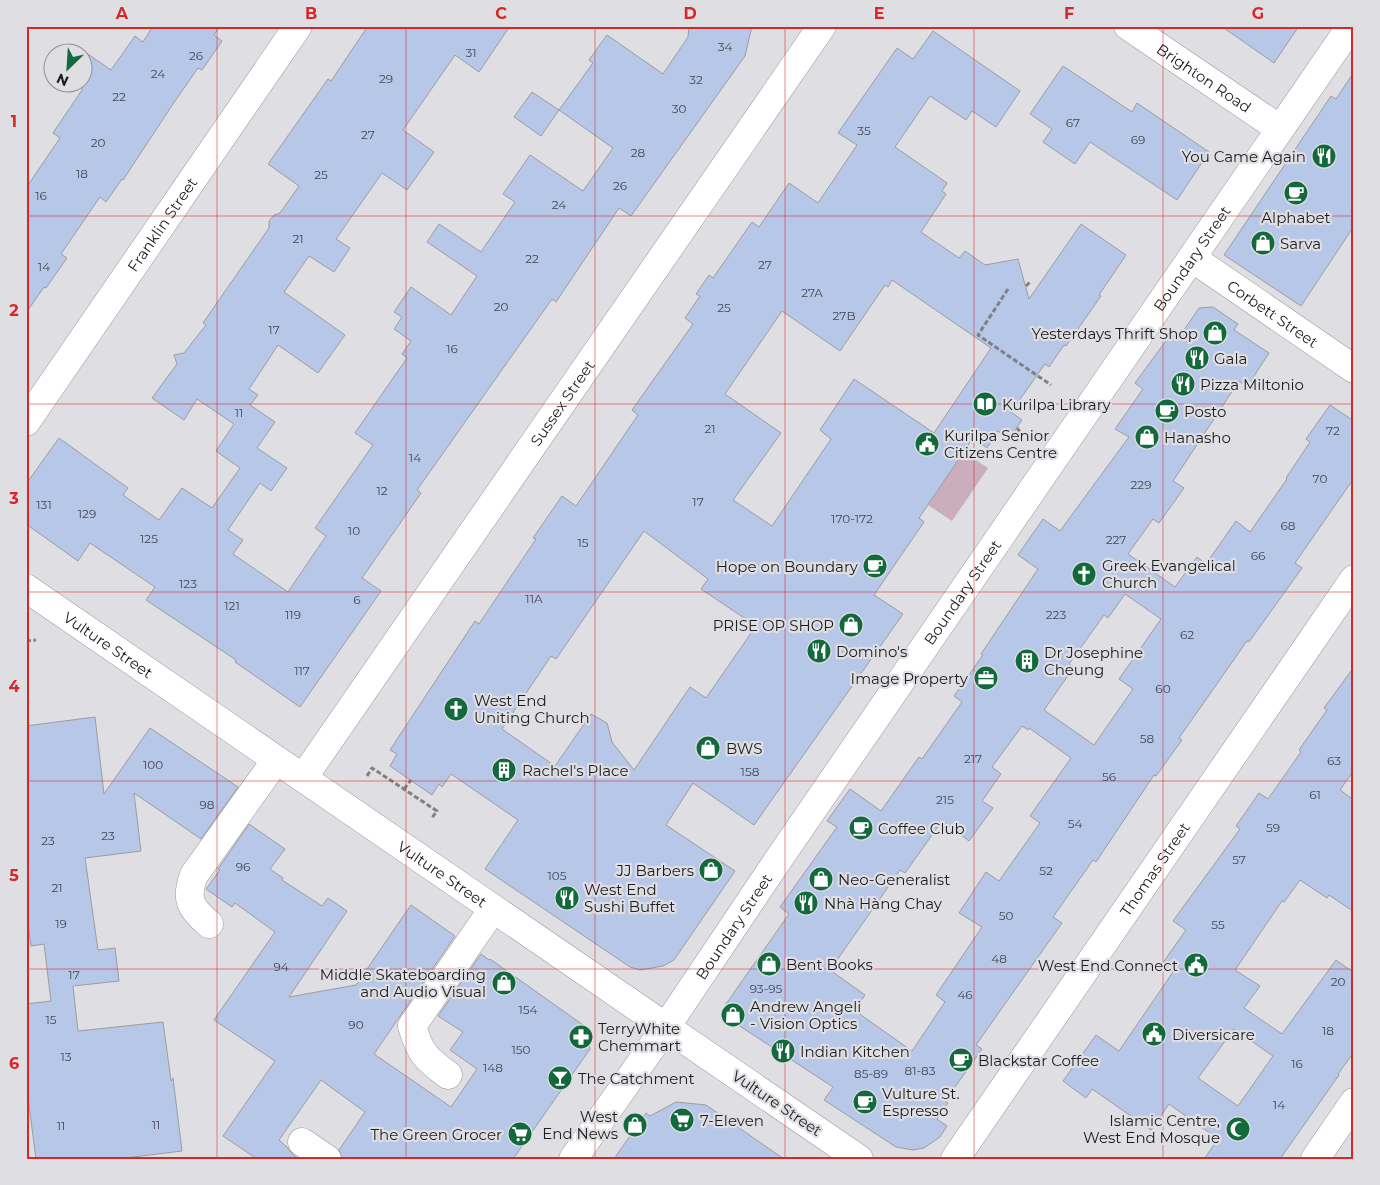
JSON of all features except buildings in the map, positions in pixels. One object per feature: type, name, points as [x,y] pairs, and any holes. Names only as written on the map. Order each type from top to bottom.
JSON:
[{"type":"street","name":"Franklin Street","points":[[26,422],[298,26]]},
{"type":"street","name":"Sussex Street","points":[[303,778],[822,26]]},
{"type":"street","name":"Brighton Road","points":[[1128,26],[1280,129]]},
{"type":"street","name":"Boundary Street","points":[[573,1159],[666,1027],[778,860],[1280,129],[1351,30]]},
{"type":"street","name":"Corbett Street","points":[[1192,258],[1354,369]]},
{"type":"street","name":"Thomas Street","points":[[955,1159],[1354,579]]},
{"type":"street","name":"Vulture Street","points":[[26,588],[859,1159]]},
{"type":"street","points":[[209,924],[196,913],[189,901],[190,886],[194,875],[276,760]]},
{"type":"street","points":[[448,1075],[430,1062],[418,1046],[412,1026],[492,909]]},
{"type":"street","points":[[1315,1159],[1354,1102]]},
{"type":"street","points":[[302,1142],[327,1159]]},
{"type":"path","points":[[1026,286],[1030,282]]},
{"type":"path","points":[[1008,290],[978,335],[1052,385]]},
{"type":"path","points":[[1017,428],[1020,432]]},
{"type":"path","points":[[26,641],[36,640]]},
{"type":"path","points":[[367,776],[372,768],[437,811],[431,819]]},
{"type":"path","points":[[404,789],[411,780]]},
{"type":"shaded area","points":[[963,452],[988,468],[952,521],[928,505]]},
{"type":"place","name":"You Came Again","points":[[1324,156]]},
{"type":"place","name":"Alphabet","points":[[1296,193]]},
{"type":"place","name":"Sarva","points":[[1263,243]]},
{"type":"place","name":"Yesterdays Thrift Shop","points":[[1215,333]]},
{"type":"place","name":"Gala","points":[[1197,358]]},
{"type":"place","name":"Pizza Miltonio","points":[[1183,384]]},
{"type":"place","name":"Kurilpa Library","points":[[985,404]]},
{"type":"place","name":"Posto","points":[[1167,411]]},
{"type":"place","name":"Hanasho","points":[[1147,437]]},
{"type":"place","name":"Kurilpa Senior Citizens Centre","points":[[927,444]]},
{"type":"place","name":"Hope on Boundary","points":[[875,566]]},
{"type":"place","name":"Greek Evangelical Church","points":[[1084,574]]},
{"type":"place","name":"PRISE OP SHOP","points":[[851,625]]},
{"type":"place","name":"Domino's","points":[[819,651]]},
{"type":"place","name":"Dr Josephine Cheung","points":[[1027,661]]},
{"type":"place","name":"Image Property","points":[[986,678]]},
{"type":"place","name":"West End Uniting Church","points":[[456,709]]},
{"type":"place","name":"BWS","points":[[708,748]]},
{"type":"place","name":"Rachel's Place","points":[[504,770]]},
{"type":"place","name":"Coffee Club","points":[[861,828]]},
{"type":"place","name":"JJ Barbers","points":[[711,870]]},
{"type":"place","name":"Neo-Generalist","points":[[821,879]]},
{"type":"place","name":"West End Sushi Buffet","points":[[567,898]]},
{"type":"place","name":"Nhà Hàng Chay","points":[[806,903]]},
{"type":"place","name":"Bent Books","points":[[769,964]]},
{"type":"place","name":"West End Connect","points":[[1196,965]]},
{"type":"place","name":"Middle Skateboarding and Audio Visual","points":[[504,983]]},
{"type":"place","name":"Andrew Angeli - Vision Optics","points":[[733,1015]]},
{"type":"place","name":"Diversicare","points":[[1154,1034]]},
{"type":"place","name":"TerryWhite Chemmart","points":[[581,1037]]},
{"type":"place","name":"Indian Kitchen","points":[[783,1051]]},
{"type":"place","name":"Blackstar Coffee","points":[[961,1060]]},
{"type":"place","name":"The Catchment","points":[[560,1078]]},
{"type":"place","name":"Vulture St. Espresso","points":[[865,1102]]},
{"type":"place","name":"7-Eleven","points":[[682,1120]]},
{"type":"place","name":"West End News","points":[[635,1125]]},
{"type":"place","name":"Islamic Centre, West End Mosque","points":[[1238,1129]]},
{"type":"place","name":"The Green Grocer","points":[[520,1134]]}]
